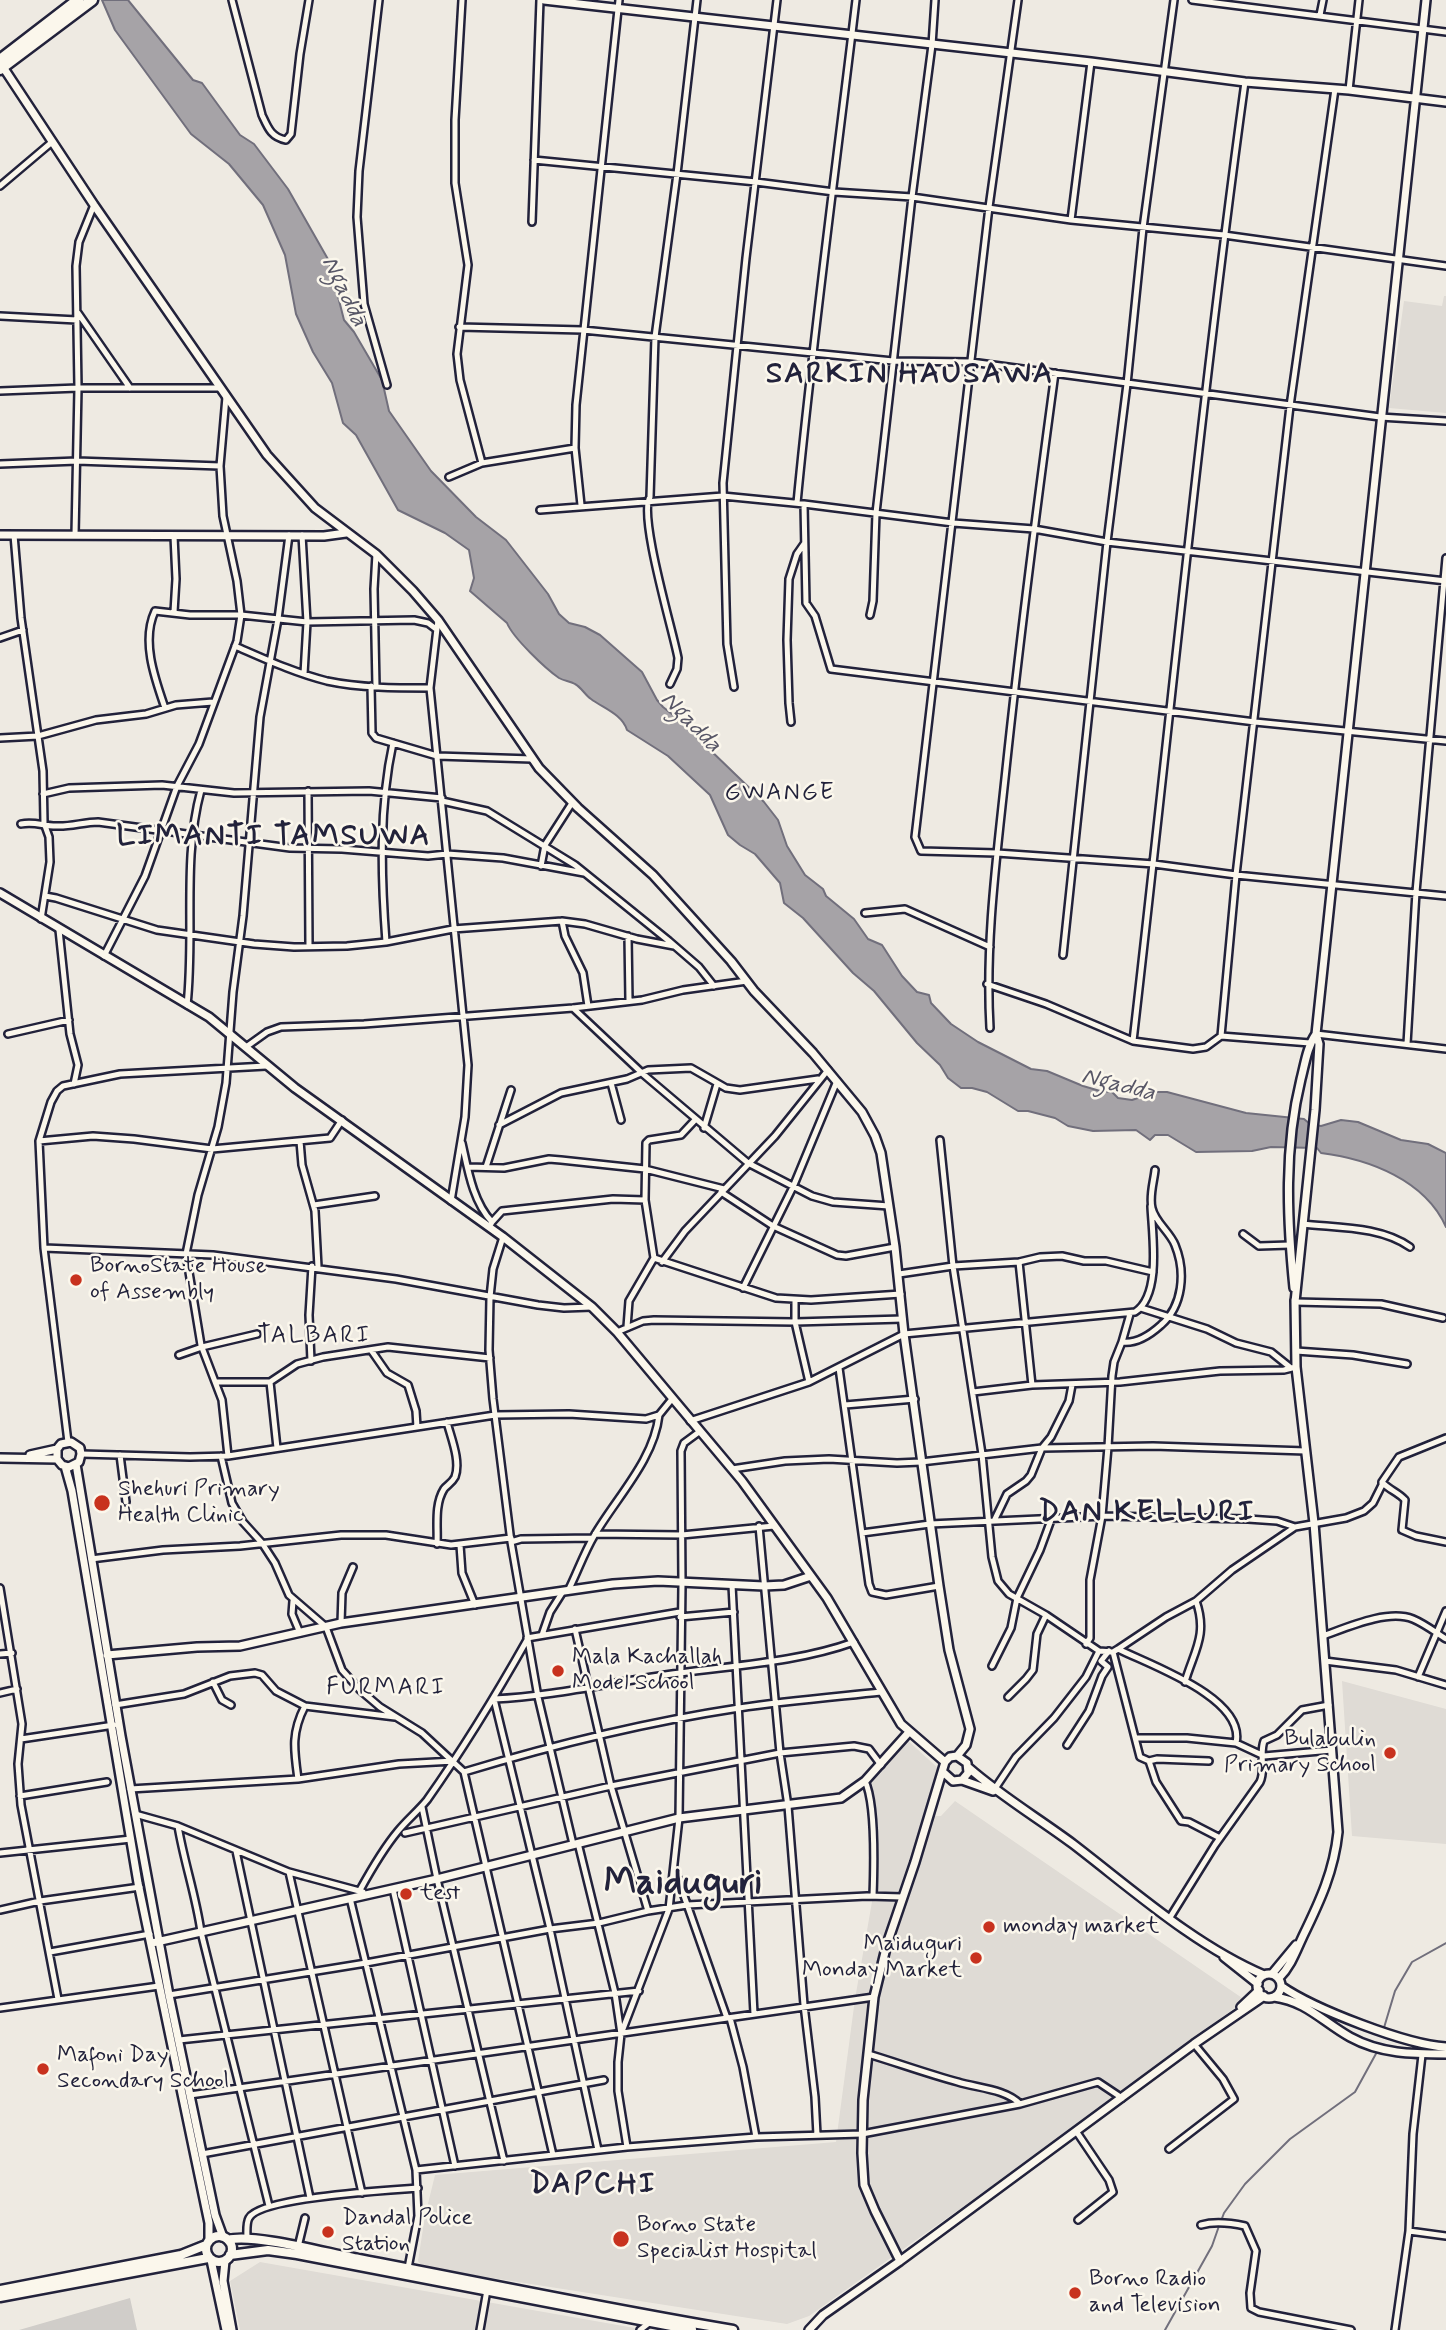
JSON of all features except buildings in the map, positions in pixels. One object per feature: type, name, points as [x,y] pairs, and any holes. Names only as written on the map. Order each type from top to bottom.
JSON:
[{"type":"highway","points":[[67,13],[78,0]]},
{"type":"highway","points":[[1,65],[67,13],[92,0]]},
{"type":"main road","points":[[542,0],[1245,82],[1349,90],[1446,102]]},
{"type":"main road","points":[[809,2330],[823,2315],[1230,2018],[1274,1979],[1294,1957],[1320,1904],[1336,1852],[1337,1812],[1314,1523],[1294,1367],[1295,1302],[1288,1175],[1295,1110],[1310,1043],[1316,1034],[1426,0]]},
{"type":"main road","points":[[1,65],[219,388],[284,476],[315,508],[376,554],[438,620],[532,759],[572,803],[653,876],[732,961],[862,1112],[881,1153],[939,1586],[949,1650],[970,1729],[966,1745],[957,1756]]},
{"type":"main road","points":[[0,535],[324,537],[346,533]]},
{"type":"main road","points":[[0,893],[209,1017],[266,1066],[452,1201],[490,1224],[592,1307],[617,1332],[698,1432],[732,1469],[775,1525],[854,1642],[901,1724],[945,1762]]},
{"type":"main road","points":[[1295,1302],[1315,1110],[1320,1044],[1316,1034]]},
{"type":"main road","points":[[57,1459],[57,1450],[61,1444],[68,1442],[77,1445],[81,1454],[76,1464],[115,1705],[115,1725],[135,1814],[159,1986],[209,2224],[209,2259],[226,2330]]},
{"type":"main road","points":[[20,1457],[57,1450]]},
{"type":"main road","points":[[0,1458],[57,1459],[65,1466],[74,1501],[115,1725],[140,1887],[169,1995],[215,2215],[232,2247],[224,2288],[232,2330]]},
{"type":"main road","points":[[65,1466],[76,1464]]},
{"type":"main road","points":[[107,1655],[240,1646],[341,1623],[613,1584],[658,1581],[764,1586],[784,1585],[811,1576]]},
{"type":"main road","points":[[154,1939],[298,1912],[363,1892],[393,1889],[437,1879],[679,1818],[841,1798],[865,1781],[909,1732]]},
{"type":"main road","points":[[900,2261],[864,2185],[862,2134],[867,2054],[874,1997],[887,1944],[904,1897],[937,1783],[945,1762],[950,1757],[957,1756],[965,1760],[969,1768],[995,1791],[1070,1842],[1169,1919],[1213,1947],[1329,2011],[1395,2035],[1446,2047]]},
{"type":"main road","points":[[962,1780],[969,1768]]},
{"type":"main road","points":[[943,1772],[953,1781],[962,1780],[995,1791]]},
{"type":"main road","points":[[1213,1947],[1260,1990],[1274,1997],[1303,2004],[1354,2039],[1390,2052],[1446,2054]]},
{"type":"main road","points":[[1274,1979],[1279,1993],[1274,1997]]},
{"type":"main road","points":[[0,2297],[181,2255],[208,2243],[214,2237],[247,2239],[298,2248],[733,2330]]},
{"type":"main road","points":[[0,2290],[127,2269],[209,2259],[215,2262],[268,2250],[692,2330]]},
{"type":"main road","points":[[818,2330],[823,2315]]},
{"type":"street","points":[[232,0],[262,115],[269,132],[286,140],[291,134],[299,54],[309,0]]},
{"type":"street","points":[[379,0],[359,171],[357,216],[364,304],[387,384]]},
{"type":"street","points":[[462,0],[455,120],[456,183],[468,265],[457,354],[460,380],[482,463]]},
{"type":"street","points":[[532,222],[542,0]]},
{"type":"street","points":[[581,506],[575,449],[576,405],[619,0]]},
{"type":"street","points":[[670,684],[678,658],[653,553],[647,502],[650,497],[654,337],[677,174],[697,0]]},
{"type":"street","points":[[734,687],[726,631],[723,496],[746,258],[777,0]]},
{"type":"street","points":[[856,0],[812,352],[801,503],[806,537],[806,603],[815,616],[831,669],[1014,694],[1446,741]]},
{"type":"street","points":[[870,615],[873,601],[876,513],[932,45],[935,0]]},
{"type":"street","points":[[1018,0],[989,207],[915,836],[918,846],[921,851],[997,853],[1154,864],[1446,896]]},
{"type":"street","points":[[1063,955],[1143,228],[1174,0]]},
{"type":"street","points":[[1192,0],[1320,15],[1389,27],[1446,32]]},
{"type":"street","points":[[1320,15],[1324,0]]},
{"type":"street","points":[[1349,90],[1359,0]]},
{"type":"street","points":[[1071,220],[1091,62]]},
{"type":"street","points":[[1133,1041],[1154,864],[1168,711],[1224,235],[1245,82]]},
{"type":"street","points":[[1221,1036],[1236,875],[1290,405],[1335,89]]},
{"type":"street","points":[[0,186],[52,142]]},
{"type":"street","points":[[534,160],[834,192],[912,197],[1071,220],[1224,235],[1446,265]]},
{"type":"street","points":[[75,535],[78,388],[76,266],[79,242],[94,205]]},
{"type":"street","points":[[77,311],[130,388]]},
{"type":"street","points":[[0,316],[77,320]]},
{"type":"street","points":[[459,327],[583,330],[893,361],[971,362],[1380,417],[1446,421]]},
{"type":"street","points":[[990,1028],[988,984],[997,853],[1014,694],[1055,373]]},
{"type":"street","points":[[0,391],[219,388]]},
{"type":"street","points":[[104,956],[145,876],[159,831],[177,786],[199,744],[235,646],[241,615],[237,581],[226,535],[220,466],[226,397]]},
{"type":"street","points":[[449,477],[482,463],[575,449]]},
{"type":"street","points":[[0,464],[77,461],[220,466]]},
{"type":"street","points":[[540,510],[723,496],[801,503],[953,523],[1034,529],[1107,542],[1445,581]]},
{"type":"street","points":[[15,535],[23,629],[38,736],[44,823],[49,838],[50,862],[41,919]]},
{"type":"street","points":[[174,536],[174,612]]},
{"type":"street","points":[[289,536],[278,619],[260,717],[228,1067],[212,1149],[198,1195],[186,1254],[202,1347],[222,1400],[225,1455],[232,1503],[243,1522],[275,1563],[293,1601],[317,1617],[326,1627],[342,1670],[380,1707],[422,1733],[464,1772],[553,2155]]},
{"type":"street","points":[[302,536],[307,622],[304,674]]},
{"type":"street","points":[[791,722],[787,640],[789,579],[806,537]]},
{"type":"street","points":[[376,554],[372,733],[376,738],[437,755],[532,759]]},
{"type":"street","points":[[1406,1044],[1416,892],[1446,558]]},
{"type":"street","points":[[165,708],[151,662],[152,622],[155,611],[241,615],[307,622],[414,620],[428,623],[436,629]]},
{"type":"street","points":[[438,620],[430,688],[468,1065],[452,1201]]},
{"type":"street","points":[[0,638],[23,629]]},
{"type":"street","points":[[235,646],[270,662],[330,681],[430,688]]},
{"type":"street","points":[[0,738],[38,736],[78,723],[213,702]]},
{"type":"street","points":[[386,942],[383,852],[386,791],[393,743]]},
{"type":"street","points":[[43,794],[69,788],[116,785],[177,786],[252,794],[386,791],[487,811],[545,845],[584,873],[699,967],[714,986]]},
{"type":"street","points":[[187,1004],[189,891],[195,812],[201,790]]},
{"type":"street","points":[[308,791],[309,946]]},
{"type":"street","points":[[541,866],[545,845],[572,803]]},
{"type":"street","points":[[21,824],[31,821],[56,826],[98,822],[309,850],[503,858],[584,873]]},
{"type":"street","points":[[45,896],[157,930],[240,942],[347,946],[386,942],[453,929],[562,921],[674,946]]},
{"type":"street","points":[[865,913],[905,909],[990,947]]},
{"type":"street","points":[[562,921],[565,936],[583,973],[588,1006]]},
{"type":"street","points":[[60,930],[69,1020],[78,1065],[74,1084]]},
{"type":"street","points":[[628,936],[629,1001]]},
{"type":"street","points":[[246,1047],[267,1032],[281,1027],[364,1024],[573,1008],[747,981]]},
{"type":"street","points":[[988,984],[1046,1004],[1133,1041],[1193,1049],[1206,1047],[1221,1036],[1310,1043]]},
{"type":"street","points":[[573,1008],[643,1074],[748,1163],[813,1196],[833,1202],[889,1206]]},
{"type":"street","points":[[8,1034],[69,1020]]},
{"type":"street","points":[[1316,1034],[1446,1049]]},
{"type":"street","points":[[68,1442],[44,1248],[39,1141],[43,1120],[57,1091],[74,1084],[120,1074],[266,1066]]},
{"type":"street","points":[[499,1125],[561,1093],[611,1083],[661,1068],[691,1068],[704,1073],[717,1084],[740,1090],[818,1079]]},
{"type":"street","points":[[662,1262],[678,1239],[780,1129],[828,1070]]},
{"type":"street","points":[[743,1288],[793,1187],[837,1081]]},
{"type":"street","points":[[611,1083],[621,1120]]},
{"type":"street","points":[[704,1128],[717,1084]]},
{"type":"street","points":[[486,1167],[511,1090]]},
{"type":"street","points":[[627,1327],[629,1301],[654,1258],[645,1200],[645,1148],[649,1140],[681,1135],[695,1120]]},
{"type":"street","points":[[39,1141],[93,1136],[212,1149],[330,1138],[342,1121]]},
{"type":"street","points":[[461,1138],[482,1212],[490,1224],[502,1212],[613,1199],[645,1200]]},
{"type":"street","points":[[300,1140],[302,1165],[314,1205],[315,1267],[309,1315],[311,1361]]},
{"type":"street","points":[[940,1140],[953,1266],[982,1454],[991,1522],[992,1557],[998,1581],[1009,1594],[1046,1615],[1086,1644],[1099,1651],[1113,1651],[1185,1682],[1216,1700],[1236,1726],[1236,1743]]},
{"type":"street","points":[[468,1167],[504,1168],[549,1160],[645,1170],[722,1191],[773,1226],[837,1255],[846,1256],[895,1247]]},
{"type":"street","points":[[690,1421],[809,1382],[904,1334],[1130,1314],[1141,1308],[1153,1272],[1151,1206],[1156,1170]]},
{"type":"street","points":[[314,1205],[374,1196]]},
{"type":"street","points":[[1122,1342],[1142,1339],[1170,1317],[1180,1293],[1179,1261],[1175,1245],[1151,1206]]},
{"type":"street","points":[[1303,1224],[1378,1233],[1410,1247]]},
{"type":"street","points":[[1243,1234],[1259,1246],[1290,1245]]},
{"type":"street","points":[[503,1237],[493,1269],[490,1358],[511,1540],[549,1748],[599,1923],[615,1993],[621,2034],[618,2091],[627,2147]]},
{"type":"street","points":[[44,1248],[213,1255],[315,1267],[564,1308],[592,1307]]},
{"type":"street","points":[[899,1274],[1062,1256],[1084,1261],[1117,1263],[1153,1272]]},
{"type":"street","points":[[654,1258],[776,1298],[795,1300],[901,1294]]},
{"type":"street","points":[[1019,1262],[1032,1385]]},
{"type":"street","points":[[795,1300],[795,1322],[809,1382]]},
{"type":"street","points":[[1295,1302],[1381,1304],[1443,1318]]},
{"type":"street","points":[[1141,1308],[1271,1353],[1294,1367]]},
{"type":"street","points":[[1086,1644],[1090,1638],[1092,1621],[1090,1580],[1101,1516],[1111,1382],[1114,1362],[1130,1314]]},
{"type":"street","points":[[617,1332],[654,1320],[795,1322],[903,1319]]},
{"type":"street","points":[[179,1355],[257,1334]]},
{"type":"street","points":[[216,1382],[270,1381],[297,1364],[323,1357],[388,1347],[490,1358]]},
{"type":"street","points":[[372,1350],[387,1373],[408,1385],[416,1411],[417,1427]]},
{"type":"street","points":[[1296,1351],[1353,1355],[1407,1364]]},
{"type":"street","points":[[973,1392],[1032,1385],[1072,1385],[1294,1367]]},
{"type":"street","points":[[839,1368],[872,1592],[886,1594],[939,1586]]},
{"type":"street","points":[[270,1381],[277,1448]]},
{"type":"street","points":[[991,1522],[1007,1494],[1031,1475],[1042,1448],[1051,1437],[1069,1401],[1072,1385]]},
{"type":"street","points":[[541,1635],[550,1612],[565,1592],[594,1536],[636,1472],[654,1437],[659,1415],[672,1399]]},
{"type":"street","points":[[845,1405],[915,1399]]},
{"type":"street","points":[[81,1454],[190,1457],[225,1455],[495,1415],[569,1414],[646,1419],[659,1415]]},
{"type":"street","points":[[438,1544],[437,1509],[444,1488],[454,1477],[456,1469],[455,1452],[447,1422]]},
{"type":"street","points":[[621,2034],[669,1909],[675,1870],[680,1773],[681,1451],[684,1443],[698,1432]]},
{"type":"street","points":[[1067,1745],[1089,1711],[1108,1667],[1101,1661],[1113,1651],[1196,1601],[1232,1570],[1295,1527],[1346,1518],[1364,1511],[1373,1503],[1382,1482],[1399,1457],[1446,1438]]},
{"type":"street","points":[[732,1469],[785,1461],[829,1459],[921,1461],[1042,1448],[1153,1446],[1306,1451]]},
{"type":"street","points":[[120,1455],[126,1502]]},
{"type":"street","points":[[1382,1482],[1405,1500],[1402,1530],[1416,1536],[1446,1542]]},
{"type":"street","points":[[862,1533],[930,1524],[1101,1516],[1248,1519],[1277,1521],[1295,1527]]},
{"type":"street","points":[[992,1666],[1011,1628],[1017,1598],[1051,1520]]},
{"type":"street","points":[[91,1559],[341,1535],[386,1535],[460,1545],[521,1539],[682,1535],[775,1525]]},
{"type":"street","points":[[759,1527],[780,1754],[788,1806],[817,2135]]},
{"type":"street","points":[[460,1545],[462,1573],[475,1605]]},
{"type":"street","points":[[341,1623],[342,1593],[353,1567]]},
{"type":"street","points":[[733,1585],[754,2014]]},
{"type":"street","points":[[0,1588],[22,1724],[18,1764],[20,1796],[58,1999]]},
{"type":"street","points":[[293,1601],[292,1614],[300,1633]]},
{"type":"street","points":[[1185,1682],[1200,1646],[1202,1622],[1196,1601]]},
{"type":"street","points":[[1418,1677],[1446,1611]]},
{"type":"street","points":[[135,1814],[178,1826],[289,1872],[363,1892],[377,1860],[398,1831],[422,1807],[454,1760],[494,1699],[527,1639],[575,1629],[680,1614],[734,1612]]},
{"type":"street","points":[[1007,1697],[1033,1670],[1037,1634],[1046,1615]]},
{"type":"street","points":[[1323,1636],[1369,1620],[1404,1616],[1414,1619],[1446,1639]]},
{"type":"street","points":[[0,1630],[7,1629]]},
{"type":"street","points":[[575,1629],[611,1786],[648,1911]]},
{"type":"street","points":[[494,1699],[538,1697],[587,1687],[772,1661],[854,1642]]},
{"type":"street","points":[[995,1791],[1016,1757],[1054,1718],[1086,1678],[1099,1651]]},
{"type":"street","points":[[1113,1651],[1140,1757],[1149,1761],[1209,1761]]},
{"type":"street","points":[[0,1654],[12,1653]]},
{"type":"street","points":[[1325,1661],[1377,1667],[1446,1685]]},
{"type":"street","points":[[115,1705],[184,1694],[230,1676],[255,1673],[262,1675],[276,1691],[305,1706],[398,1718]]},
{"type":"street","points":[[212,1682],[222,1700],[231,1704]]},
{"type":"street","points":[[0,1693],[17,1689]]},
{"type":"street","points":[[464,1772],[549,1748],[680,1719],[738,1708],[881,1692]]},
{"type":"street","points":[[494,1699],[550,1929],[598,2150]]},
{"type":"street","points":[[1169,1919],[1263,1777],[1264,1756],[1261,1749],[1264,1741],[1277,1735],[1302,1710],[1329,1705]]},
{"type":"street","points":[[298,1779],[293,1743],[295,1727],[305,1706]]},
{"type":"street","points":[[20,1739],[115,1725]]},
{"type":"street","points":[[1136,1738],[1187,1738],[1236,1743],[1264,1756],[1332,1750]]},
{"type":"street","points":[[405,1833],[611,1786],[780,1754],[854,1746],[869,1749],[881,1765]]},
{"type":"street","points":[[130,1789],[298,1779],[400,1764],[454,1760]]},
{"type":"street","points":[[1149,1761],[1156,1782],[1181,1821],[1189,1822],[1220,1839]]},
{"type":"street","points":[[865,1781],[872,1812],[873,1896]]},
{"type":"street","points":[[20,1796],[107,1783]]},
{"type":"street","points":[[422,1807],[504,2161]]},
{"type":"street","points":[[178,1826],[195,1893],[201,1932],[269,2206]]},
{"type":"street","points":[[0,1853],[131,1839]]},
{"type":"street","points":[[236,1851],[310,2199]]},
{"type":"street","points":[[675,1870],[728,2018],[746,2079],[756,2137]]},
{"type":"street","points":[[289,1872],[362,2193]]},
{"type":"street","points":[[0,1910],[40,1901],[140,1887]]},
{"type":"street","points":[[393,1889],[455,2166]]},
{"type":"street","points":[[169,1995],[550,1929],[599,1923],[687,1905],[873,1896],[904,1897]]},
{"type":"street","points":[[350,1898],[416,2171],[418,2216],[408,2268]]},
{"type":"street","points":[[50,1952],[154,1939]]},
{"type":"street","points":[[0,2008],[159,1986]]},
{"type":"street","points":[[178,2040],[639,1991]]},
{"type":"street","points":[[190,2095],[874,1997]]},
{"type":"street","points":[[1169,2149],[1234,2099],[1223,2079],[1194,2044]]},
{"type":"street","points":[[867,2054],[1014,2097],[1020,2104]]},
{"type":"street","points":[[1395,2330],[1409,2231],[1413,2134],[1422,2055]]},
{"type":"street","points":[[202,2154],[604,2080]]},
{"type":"street","points":[[416,2171],[627,2147],[756,2137],[862,2134],[1020,2104],[1098,2082],[1122,2098]]},
{"type":"street","points":[[1076,2131],[1109,2180],[1113,2192],[1078,2220]]},
{"type":"street","points":[[247,2239],[251,2215],[269,2206],[418,2188]]},
{"type":"street","points":[[298,2248],[305,2218]]},
{"type":"street","points":[[1201,2225],[1233,2223],[1245,2226],[1256,2251],[1250,2293],[1251,2308],[1259,2312],[1351,2330]]},
{"type":"street","points":[[1409,2231],[1446,2236]]},
{"type":"street","points":[[480,2330],[487,2290]]},
{"type":"street","points":[[640,2330],[649,2323]]},
{"type":"shaded area","points":[[102,0],[128,0],[193,80],[202,83],[240,135],[254,144],[288,189],[329,261],[344,320],[382,380],[389,411],[431,471],[476,517],[506,540],[548,594],[559,614],[569,623],[600,635],[642,672],[663,707],[692,730],[764,802],[778,820],[787,846],[805,875],[854,919],[868,939],[882,945],[902,976],[917,992],[929,995],[931,1003],[951,1024],[978,1042],[1031,1069],[1047,1071],[1083,1086],[1112,1092],[1118,1098],[1132,1100],[1155,1092],[1167,1092],[1246,1113],[1304,1119],[1310,1124],[1321,1126],[1341,1120],[1358,1122],[1401,1140],[1428,1144],[1446,1153],[1446,1227],[1437,1211],[1410,1185],[1358,1160],[1321,1153],[1317,1148],[1271,1147],[1252,1151],[1196,1152],[1168,1135],[1155,1135],[1150,1140],[1136,1130],[1093,1131],[1068,1126],[1055,1118],[1018,1111],[987,1092],[961,1088],[948,1078],[940,1065],[917,1043],[874,991],[853,973],[803,918],[784,903],[780,883],[755,854],[728,835],[710,795],[668,756],[627,730],[617,716],[591,699],[577,685],[559,678],[530,653],[507,623],[470,591],[474,578],[469,550],[445,533],[398,510],[356,435],[343,423],[332,383],[313,352],[296,314],[285,255],[263,205],[229,164],[191,134],[115,30]]},
{"type":"shaded area","points":[[1444,296],[1446,413],[1389,408],[1404,301],[1442,306]]},
{"type":"shaded area","points":[[1342,1681],[1446,1709],[1446,1844],[1352,1836]]},
{"type":"shaded area","points":[[905,1738],[939,1769],[932,1816],[941,1816],[955,1801],[1245,2000],[1126,2091],[809,2316],[787,2324],[422,2267],[418,2261],[435,2175],[836,2142],[855,1999],[873,1896],[872,1812],[865,1781]]},
{"type":"shaded area","points":[[260,2262],[646,2330],[240,2330],[230,2281]]},
{"type":"shaded area","points":[[130,2298],[137,2330],[19,2330]]},
{"type":"waterway","points":[[1383,2031],[1395,1991],[1412,1962],[1446,1943]]},
{"type":"waterway","points":[[1221,2221],[1245,2184],[1290,2139],[1355,2092],[1378,2050]]},
{"type":"waterway","points":[[1165,2330],[1212,2246],[1219,2226]]},
{"type":"place","name":"BornoState House of Assembly","points":[[76,1280]]},
{"type":"place","name":"Shehuri Primary Health Clinic","points":[[102,1503]]},
{"type":"place","name":"Mala Kachallah Model School","points":[[558,1671]]},
{"type":"place","name":"Bulabulin Primary School","points":[[1390,1753]]},
{"type":"place","name":"test","points":[[406,1894]]},
{"type":"place","name":"monday market","points":[[989,1927]]},
{"type":"place","name":"Maiduguri Monday Market","points":[[976,1958]]},
{"type":"place","name":"Mafoni Day Secondary School","points":[[43,2069]]},
{"type":"place","name":"Dandal Police Station","points":[[328,2232]]},
{"type":"place","name":"Borno State Specialist Hospital","points":[[621,2239]]},
{"type":"place","name":"Borno Radio and Television","points":[[1075,2293]]},
{"type":"district","name":"SARKIN HAUSAWA","points":[[910,376]]},
{"type":"district","name":"GWANGE","points":[[780,794]]},
{"type":"district","name":"LIMANTI TAMSUWA","points":[[274,838]]},
{"type":"district","name":"TALBARI","points":[[314,1337]]},
{"type":"district","name":"DAN KELLURI","points":[[1147,1514]]},
{"type":"district","name":"FURMARI","points":[[386,1689]]},
{"type":"district","name":"Maiduguri","points":[[683,1885]]},
{"type":"district","name":"DAPCHI","points":[[593,2186]]},
{"type":"water label","name":"Ngadda","points":[[343,292]]},
{"type":"water label","name":"Ngadda","points":[[690,723]]},
{"type":"water label","name":"Ngadda","points":[[1118,1086]]}]
